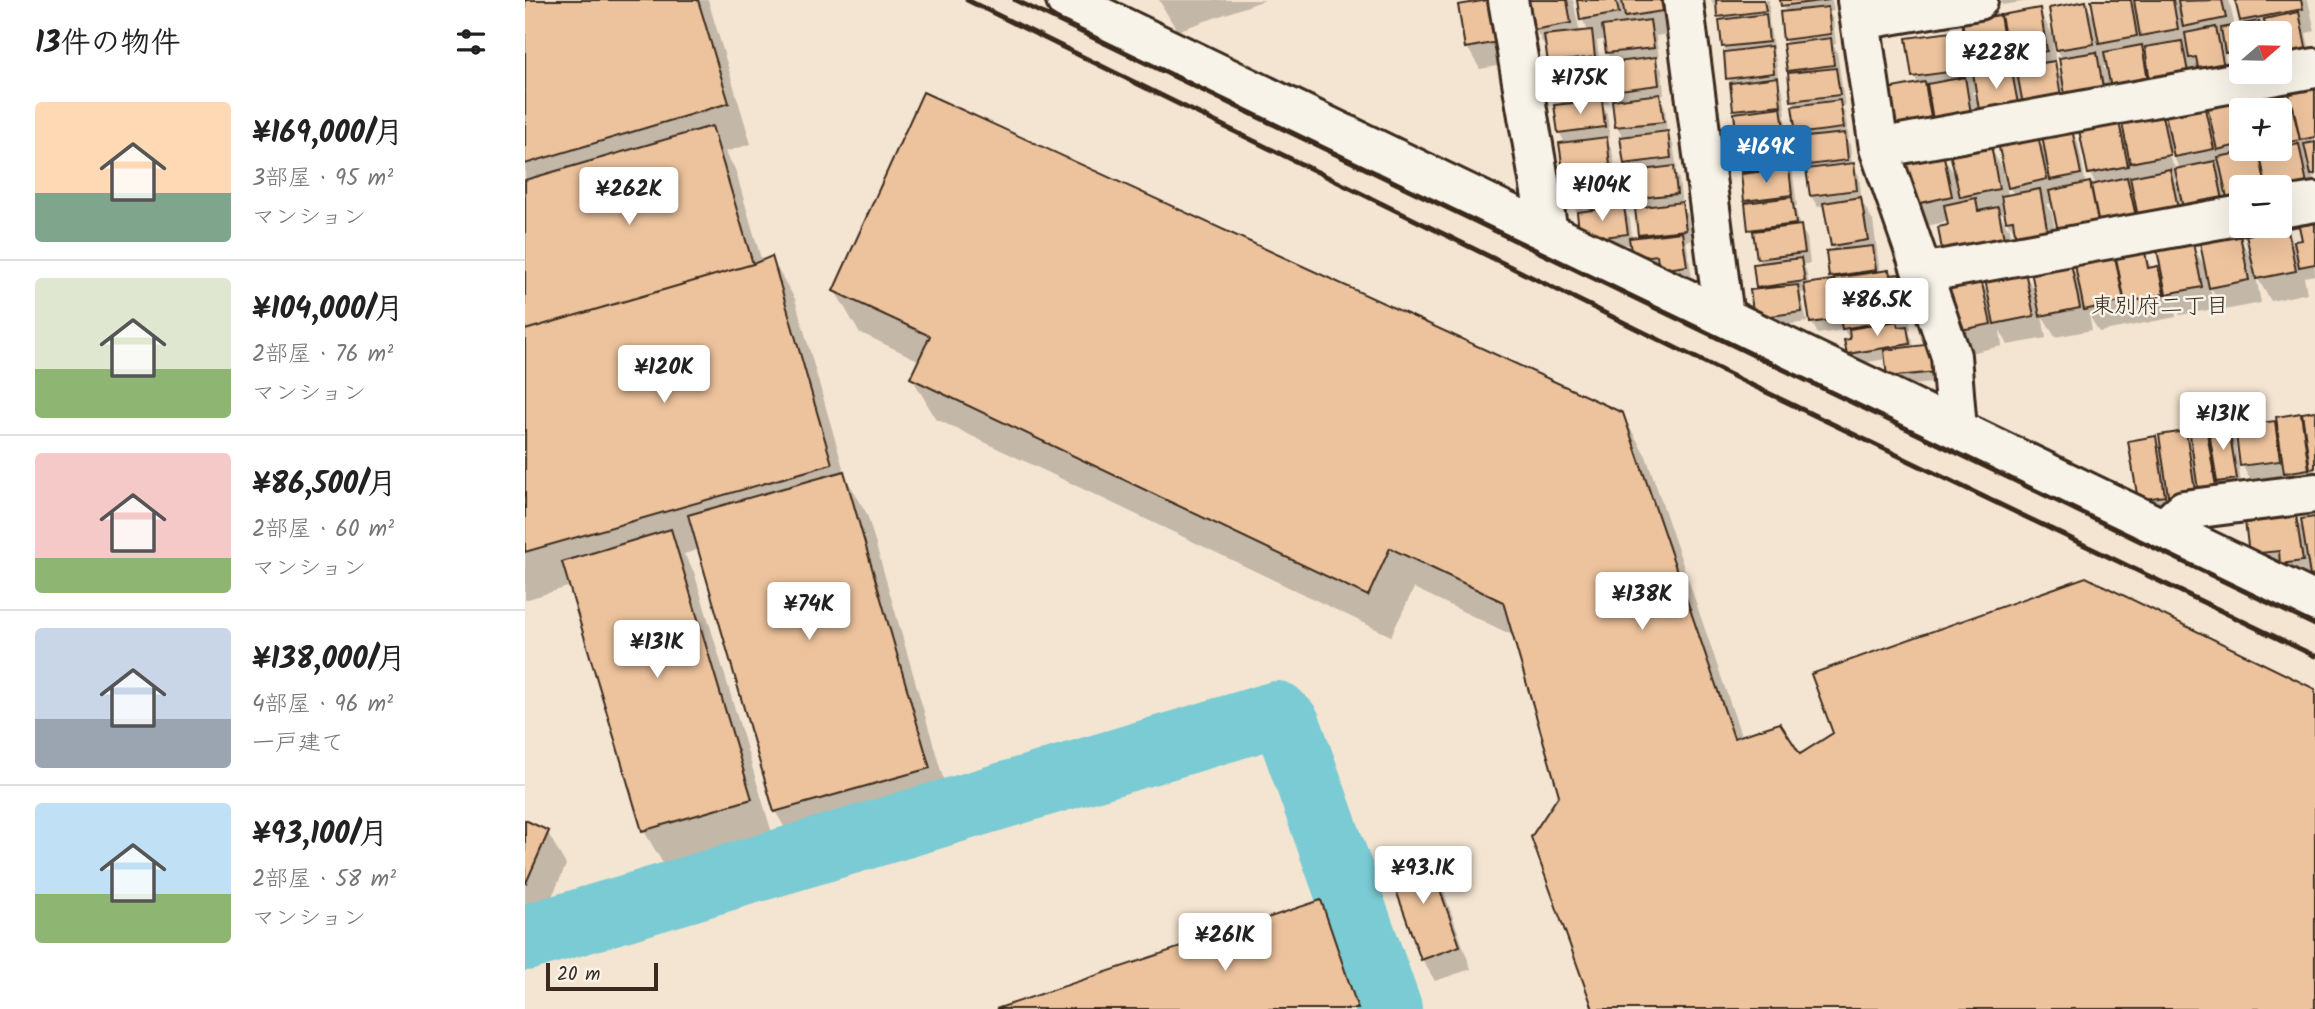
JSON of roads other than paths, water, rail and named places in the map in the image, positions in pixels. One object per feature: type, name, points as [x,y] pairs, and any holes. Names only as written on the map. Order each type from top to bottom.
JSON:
[{"type":"street","points":[[1066,0],[2315,602]]},
{"type":"street","points":[[1508,0],[1548,232]]},
{"type":"street","points":[[1683,0],[1724,317]]},
{"type":"street","points":[[1957,430],[1951,356],[1879,148],[1858,10],[1978,0]]},
{"type":"street","points":[[1879,148],[2315,68]]},
{"type":"street","points":[[2292,206],[2315,202]]},
{"type":"street","points":[[1922,273],[2229,217]]},
{"type":"street","points":[[2162,529],[2184,510],[2315,493]]},
{"type":"waterway","points":[[525,938],[1277,714],[1288,725],[1389,1009]]},
{"type":"railway","points":[[967,0],[1741,380],[2315,656]]},
{"type":"railway","points":[[1015,0],[2315,625]]},
{"type":"district","name":"東別府二丁目","points":[[2160,305]]}]
